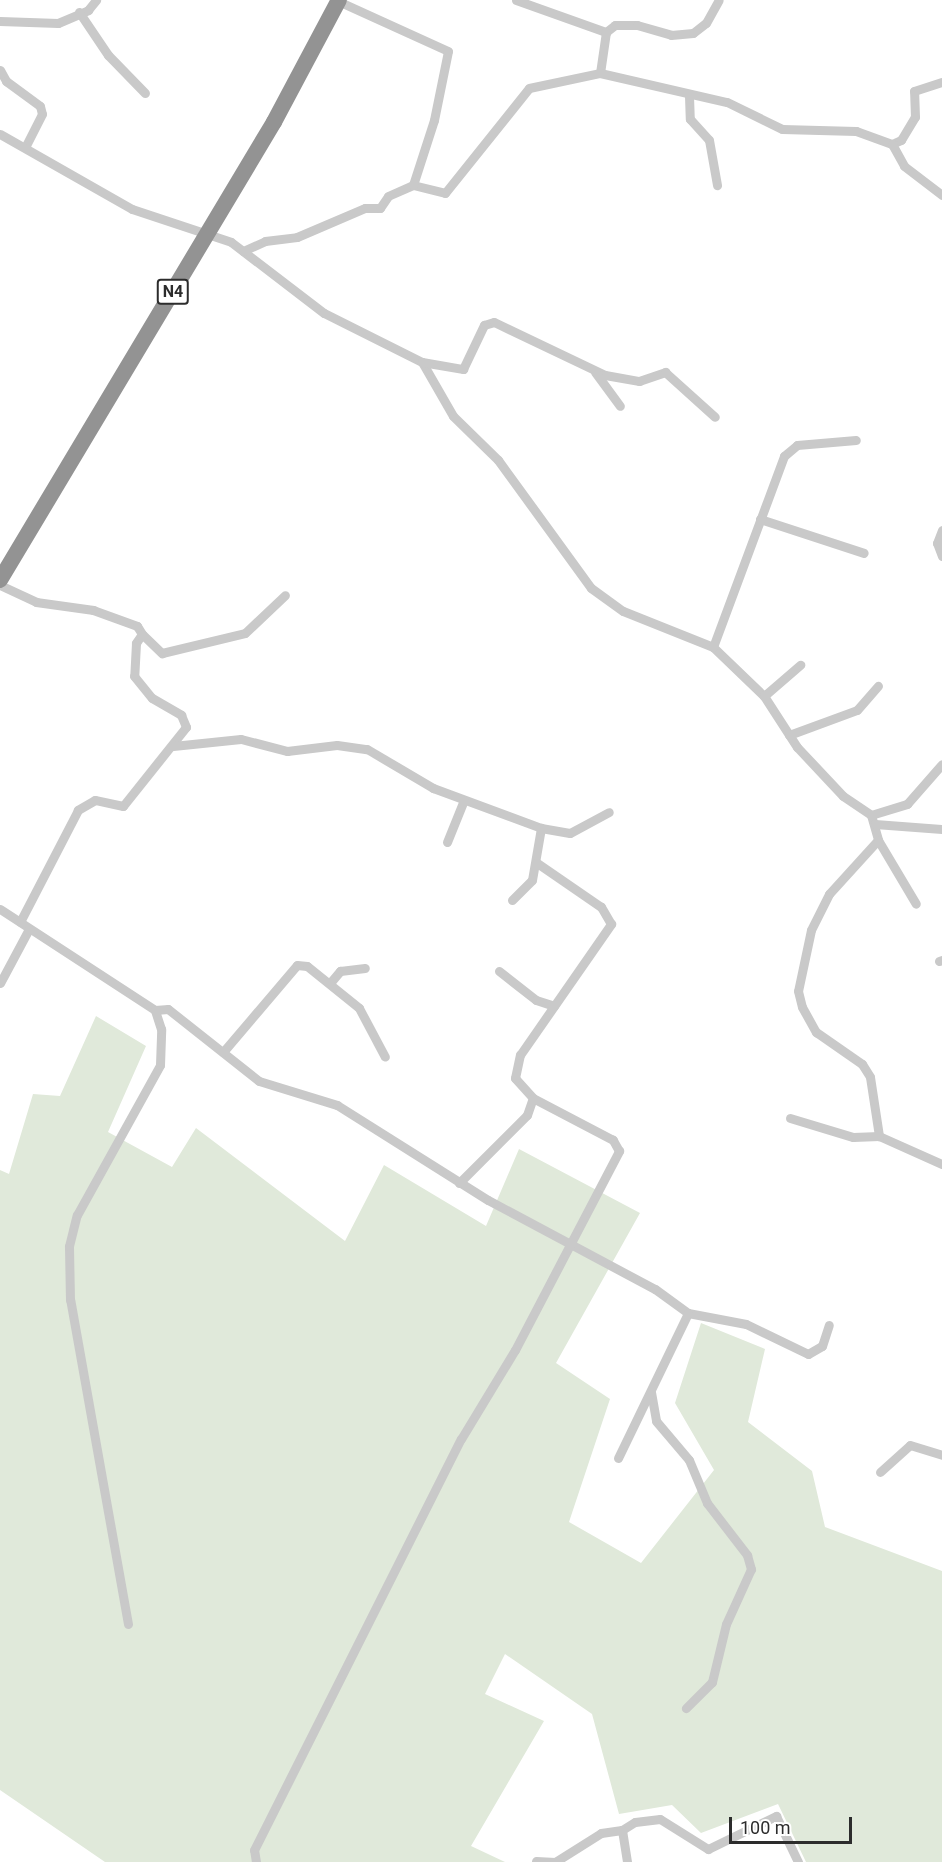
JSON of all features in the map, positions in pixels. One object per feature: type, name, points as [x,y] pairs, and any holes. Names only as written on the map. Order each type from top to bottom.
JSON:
[{"type":"highway","name":"N4","points":[[0,580],[206,237],[339,1]]},
{"type":"street","points":[[0,21],[39,26],[88,10],[96,0]]},
{"type":"street","points":[[516,0],[606,32]]},
{"type":"street","points":[[600,73],[606,32],[615,25],[637,25],[671,35],[693,33],[706,23],[719,0]]},
{"type":"street","points":[[339,1],[448,51],[434,120],[413,185]]},
{"type":"street","points":[[79,12],[108,55],[145,93]]},
{"type":"street","points":[[0,70],[6,81],[40,106],[42,114],[26,145]]},
{"type":"street","points":[[243,252],[265,241],[297,237],[365,208],[380,208],[388,196],[413,185],[445,193],[529,88],[600,73],[689,96],[727,102],[782,129],[856,131],[892,144],[904,166],[942,195]]},
{"type":"street","points":[[0,91],[6,81]]},
{"type":"street","points":[[892,144],[901,140],[915,117],[914,91],[942,82]]},
{"type":"street","points":[[689,96],[690,119],[709,140],[717,185]]},
{"type":"street","points":[[0,134],[26,145],[132,209],[206,237],[231,242],[324,313],[422,363],[463,369],[484,325],[494,322],[572,356],[595,372],[620,406]]},
{"type":"street","points":[[422,363],[453,416],[498,460],[591,588],[623,612],[713,647],[764,696],[789,735],[843,796],[873,819],[942,829]]},
{"type":"street","points":[[595,372],[639,381],[665,372],[715,417]]},
{"type":"street","points":[[713,647],[784,456],[797,445],[856,440]]},
{"type":"street","points":[[760,519],[864,553]]},
{"type":"street","points":[[942,530],[937,543],[942,556]]},
{"type":"street","points":[[0,585],[36,602],[93,610],[137,626],[162,653],[245,633],[285,595]]},
{"type":"street","points":[[20,922],[78,810],[95,800],[123,806],[173,746],[185,720],[152,698],[134,676],[136,643],[142,634]]},
{"type":"street","points":[[764,696],[800,665]]},
{"type":"street","points":[[789,735],[857,710],[878,686]]},
{"type":"street","points":[[173,746],[241,739],[287,751],[337,745],[367,749],[400,771],[464,800],[541,828],[570,833],[609,812]]},
{"type":"street","points":[[873,819],[907,804],[942,764]]},
{"type":"street","points":[[447,842],[464,800]]},
{"type":"street","points":[[873,819],[878,840],[916,904]]},
{"type":"street","points":[[512,900],[527,890],[537,863],[541,828]]},
{"type":"street","points":[[878,840],[829,894],[811,930],[798,991],[816,1032],[856,1059],[870,1077],[879,1136]]},
{"type":"street","points":[[256,1862],[254,1850],[460,1439],[572,1245],[576,1223],[619,1151],[613,1140],[533,1098],[518,1087],[516,1068],[554,1006],[611,924],[601,907],[537,863]]},
{"type":"street","points":[[0,909],[155,1010],[168,1009],[259,1082],[337,1105],[459,1183],[572,1245],[688,1313],[746,1324],[808,1354],[822,1346],[830,1325]]},
{"type":"street","points":[[0,983],[29,929]]},
{"type":"street","points":[[223,1052],[297,965],[307,966],[330,983],[369,1019],[385,1057]]},
{"type":"street","points":[[330,983],[340,971],[365,968]]},
{"type":"street","points":[[499,971],[536,1000],[554,1006]]},
{"type":"street","points":[[128,1624],[70,1300],[69,1246],[77,1215],[160,1065],[161,1029],[155,1010]]},
{"type":"street","points":[[459,1183],[526,1115],[533,1098]]},
{"type":"street","points":[[789,1118],[853,1137],[879,1136],[942,1164]]},
{"type":"street","points":[[618,1458],[688,1313]]},
{"type":"street","points":[[651,1392],[660,1428],[689,1460],[707,1503],[747,1555],[751,1569],[726,1624],[712,1682],[686,1708]]},
{"type":"street","points":[[880,1472],[910,1446],[942,1455]]},
{"type":"street","points":[[536,1861],[555,1862],[601,1833],[621,1830],[635,1822],[660,1820],[708,1849],[776,1816],[798,1862]]},
{"type":"street","points":[[621,1830],[627,1862]]},
{"type":"green space","points":[[96,1016],[146,1046],[108,1132],[172,1167],[196,1128],[345,1241],[384,1165],[486,1226],[519,1149],[640,1213],[556,1363],[610,1399],[569,1522],[641,1563],[714,1470],[675,1403],[701,1323],[765,1349],[748,1422],[812,1471],[825,1527],[942,1571],[942,1862],[806,1862],[778,1804],[701,1833],[672,1805],[619,1814],[592,1714],[505,1654],[485,1694],[544,1721],[471,1846],[505,1862],[105,1862],[0,1790],[0,1170],[9,1174],[33,1094],[60,1096]]}]
